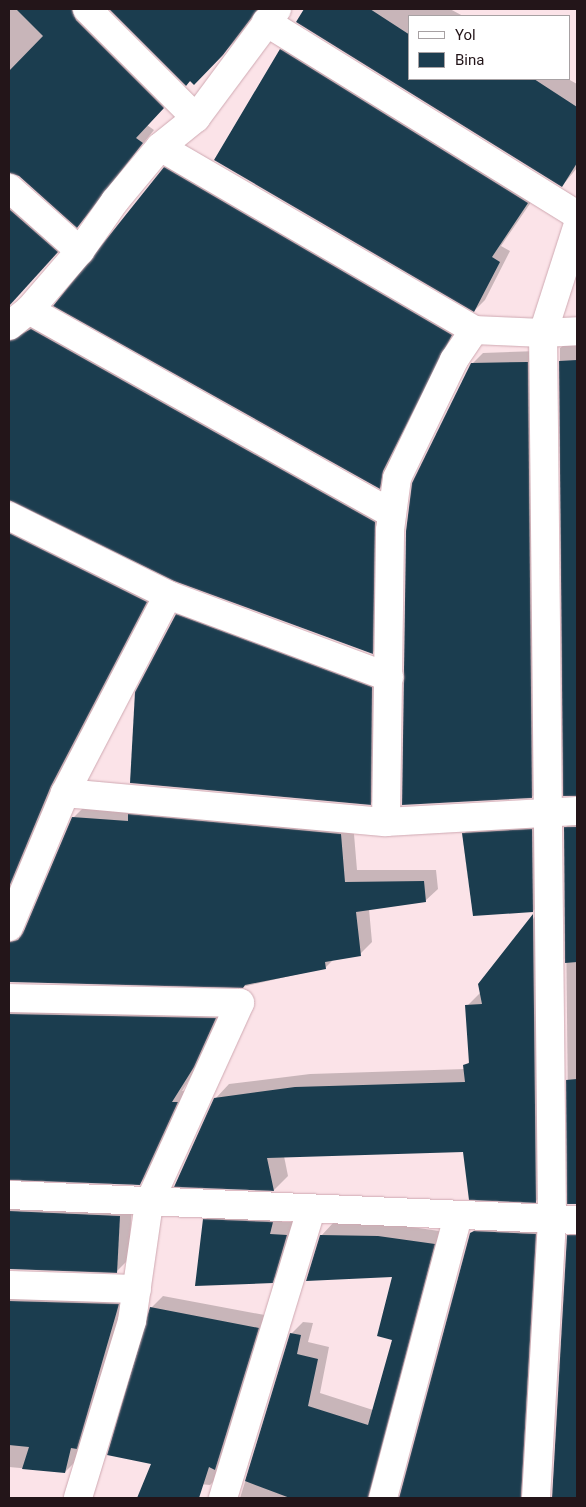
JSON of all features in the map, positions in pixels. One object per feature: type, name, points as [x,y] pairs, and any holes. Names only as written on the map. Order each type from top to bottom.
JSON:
[{"type":"street","points":[[87,9],[196,118]]},
{"type":"street","points":[[392,514],[19,318],[80,251],[115,201],[160,146],[196,118],[271,16],[577,215]]},
{"type":"street","points":[[160,146],[474,330],[542,333],[577,330]]},
{"type":"street","points":[[9,188],[80,251]]},
{"type":"street","points":[[536,1498],[565,1220],[549,812],[542,333],[577,227]]},
{"type":"street","points":[[386,822],[392,514],[397,478],[454,360],[474,330]]},
{"type":"street","points":[[9,516],[168,594],[389,677]]},
{"type":"street","points":[[9,927],[65,793],[168,594]]},
{"type":"street","points":[[65,793],[386,822],[577,811]]},
{"type":"street","points":[[9,998],[240,1003],[149,1203],[132,1321],[78,1498]]},
{"type":"street","points":[[9,1195],[311,1211],[565,1220]]},
{"type":"street","points":[[223,1498],[311,1211]]},
{"type":"street","points":[[383,1498],[458,1217]]},
{"type":"street","points":[[9,1285],[137,1289]]},
{"type":"building","points":[[16,9],[72,9],[76,20],[164,108],[136,138],[143,143],[77,228],[19,176],[9,173],[9,71],[43,36]]},
{"type":"building","points":[[109,9],[258,9],[223,55],[194,85],[190,81],[186,86]]},
{"type":"building","points":[[304,9],[370,9],[408,34],[408,80],[536,80],[577,107],[577,163],[562,187],[296,22]]},
{"type":"building","points":[[280,49],[528,203],[492,257],[500,262],[474,312],[214,160]]},
{"type":"building","points":[[164,167],[452,335],[383,471],[380,489],[53,306]]},
{"type":"building","points":[[9,209],[58,252],[9,306]]},
{"type":"building","points":[[31,329],[375,522],[373,654],[174,581],[9,500],[9,341]]},
{"type":"building","points":[[577,360],[577,796],[563,796],[559,361]]},
{"type":"building","points":[[528,362],[532,798],[402,805],[406,531],[412,483],[471,363]]},
{"type":"building","points":[[9,533],[147,602],[51,786],[9,887]]},
{"type":"building","points":[[176,614],[372,687],[371,805],[130,783],[135,692]]},
{"type":"building","points":[[128,814],[341,834],[345,882],[424,881],[426,902],[356,912],[361,956],[325,962],[326,969],[245,985],[243,988],[9,982],[9,942],[18,940],[23,933],[72,817],[128,821]]},
{"type":"building","points":[[564,827],[577,827],[577,962],[565,963]]},
{"type":"building","points":[[532,829],[533,912],[473,916],[462,833]]},
{"type":"building","points":[[533,914],[536,1203],[469,1200],[463,1152],[267,1158],[274,1191],[174,1187],[214,1098],[295,1087],[465,1082],[463,1065],[469,1063],[465,1005],[482,1004],[478,984]]},
{"type":"building","points":[[9,1014],[216,1018],[194,1067],[172,1102],[178,1102],[140,1185],[9,1180]]},
{"type":"building","points":[[577,1079],[577,1204],[567,1204],[566,1080]]},
{"type":"building","points":[[9,1211],[120,1216],[117,1273],[9,1269]]},
{"type":"building","points":[[203,1219],[273,1222],[270,1234],[287,1235],[273,1283],[195,1286]]},
{"type":"building","points":[[474,1231],[536,1234],[521,1498],[399,1498],[470,1233]]},
{"type":"building","points":[[320,1235],[378,1236],[435,1244],[368,1498],[290,1498],[245,1481],[290,1333],[301,1335],[297,1354],[318,1359],[308,1406],[368,1425],[392,1340],[377,1336],[392,1277],[306,1281]]},
{"type":"building","points":[[567,1235],[577,1235],[577,1498],[552,1498]]},
{"type":"building","points":[[9,1301],[119,1304],[77,1449],[71,1448],[65,1473],[22,1469],[29,1447],[9,1445]]},
{"type":"building","points":[[150,1307],[259,1328],[215,1470],[209,1467],[199,1498],[137,1498],[151,1464],[107,1455]]}]
